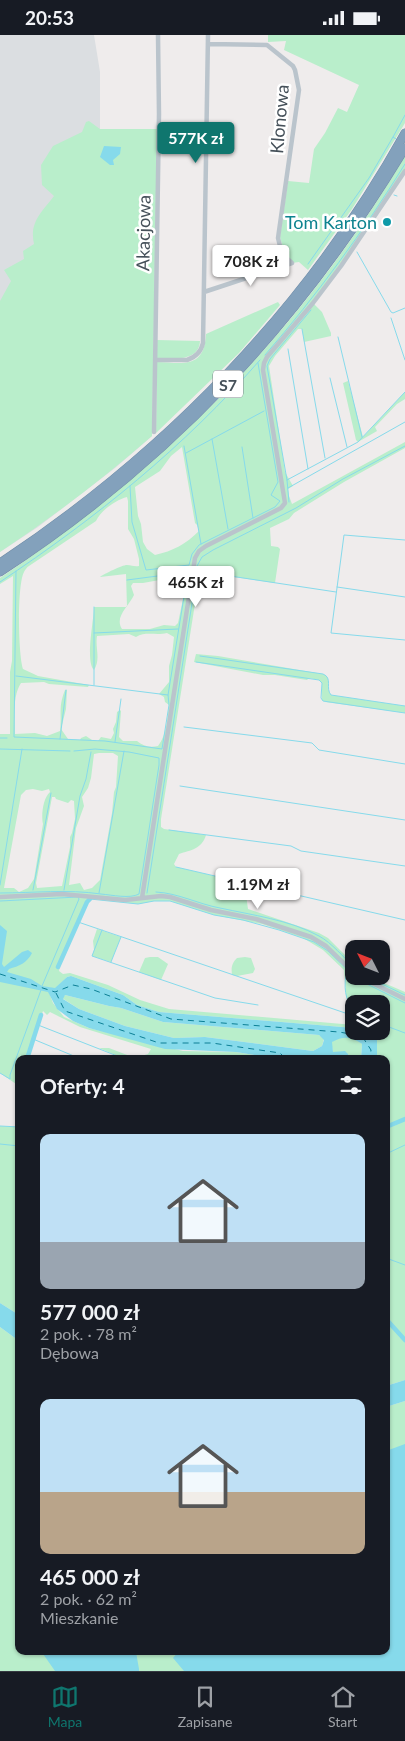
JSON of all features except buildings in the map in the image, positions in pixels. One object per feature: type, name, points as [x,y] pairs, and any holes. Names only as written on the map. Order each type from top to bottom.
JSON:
[{"type":"highway","name":"S7","points":[[0,563],[55,525],[106,486],[173,428],[235,365],[283,310],[327,254],[359,208],[405,133]]},
{"type":"highway","name":"S7","points":[[0,572],[112,491],[177,434],[220,392],[273,333],[314,283],[359,221],[405,148]]},
{"type":"street","name":"Akacjowa","points":[[154,432],[159,105],[158,35]]},
{"type":"street","points":[[155,360],[187,360],[198,353],[203,343],[208,35]]},
{"type":"street","name":"Klonowa","points":[[204,292],[292,263],[282,254],[278,238],[299,90],[295,70],[287,60],[267,45],[209,43]]},
{"type":"street","points":[[142,898],[195,558],[199,551],[206,546],[281,508],[285,503],[264,363],[341,266],[405,171]]},
{"type":"street","points":[[0,897],[62,894],[125,900],[167,897],[212,910],[256,919],[302,933],[323,944],[345,965]]},
{"type":"street","points":[[376,985],[405,999]]},
{"type":"shaded area","points":[[0,35],[94,35],[100,72],[100,129],[157,129],[152,436],[115,468],[38,527],[0,552]]},
{"type":"green space","points":[[268,35],[405,35],[405,123],[352,209],[308,270],[299,262],[292,263],[284,252],[280,237],[288,181],[309,183],[314,149],[338,108],[347,112],[359,85],[284,50],[286,41],[268,42]]},
{"type":"green space","points":[[89,121],[100,129],[157,129],[152,436],[78,497],[0,552],[0,301],[11,281],[4,270],[24,259],[23,251],[34,244],[33,229],[35,223],[54,196],[42,185],[41,165],[53,146],[82,132],[86,122]]},
{"type":"green space","points":[[405,156],[405,171],[313,303],[322,312],[331,336],[304,342],[302,329],[298,329],[269,366],[285,472],[293,486],[288,489],[292,504],[405,442],[405,448],[344,482],[294,513],[289,519],[270,528],[271,546],[280,549],[275,583],[200,572],[161,819],[161,827],[164,829],[206,835],[199,846],[179,854],[174,864],[176,867],[250,884],[246,895],[248,909],[319,933],[328,938],[345,955],[345,984],[344,970],[323,950],[303,938],[262,924],[214,915],[170,901],[138,904],[90,899],[61,962],[59,971],[63,974],[70,973],[108,985],[140,1000],[169,1009],[345,1024],[345,1027],[159,1012],[137,1005],[123,995],[71,976],[67,977],[55,989],[47,987],[53,1003],[64,1017],[89,1028],[183,1051],[236,1052],[254,1055],[145,1055],[148,1054],[151,1049],[80,1027],[50,1012],[47,1015],[43,1011],[28,1055],[15,1055],[15,1083],[0,1073],[0,734],[10,734],[13,576],[0,584],[0,578],[62,534],[120,489],[175,441],[227,390],[276,336],[322,280],[365,220]],"holes":[[[182,447],[195,523],[199,531],[189,540],[168,551],[155,555],[147,549],[143,542],[135,487],[160,471],[171,456]],[[127,497],[128,529],[134,539],[139,566],[125,565],[100,577],[126,574],[127,606],[134,595],[131,586],[133,583],[165,579],[174,581],[185,578],[182,592],[183,599],[178,623],[175,626],[164,625],[150,629],[122,629],[120,620],[126,607],[94,607],[90,650],[91,665],[94,670],[97,662],[97,636],[129,634],[136,637],[144,634],[167,633],[174,637],[169,666],[169,682],[159,694],[164,697],[165,702],[169,705],[165,732],[158,746],[147,746],[137,741],[123,741],[119,737],[120,710],[117,712],[113,729],[114,733],[111,739],[101,737],[98,741],[86,736],[80,740],[68,739],[61,729],[66,709],[67,690],[65,690],[62,701],[60,731],[47,736],[35,733],[15,734],[15,701],[21,683],[44,682],[88,687],[89,685],[38,676],[23,669],[20,649],[19,604],[22,579],[27,568],[96,521],[109,506]],[[113,753],[118,756],[116,787],[100,880],[92,888],[84,890],[80,883],[69,885],[76,828],[84,806],[82,797],[88,788],[91,778],[94,754]],[[49,789],[50,792],[43,807],[43,824],[34,879],[28,888],[19,892],[14,888],[4,888],[21,795],[26,790],[42,791]],[[52,797],[68,803],[71,800],[74,801],[75,819],[62,886],[37,888],[36,883]]]},
{"type":"green space","points":[[278,302],[280,305],[239,353],[156,433],[157,362],[184,363],[197,359],[204,345],[206,334]]},
{"type":"green space","points":[[157,340],[200,341],[195,353],[190,356],[170,359],[157,358]]},
{"type":"green space","points":[[348,381],[363,437],[405,392],[405,399],[397,404],[375,427],[377,431],[358,442],[343,383]]},
{"type":"green space","points":[[196,654],[323,674],[328,678],[331,695],[405,706],[405,713],[325,702],[322,700],[322,683],[319,680],[263,675],[194,662]]},
{"type":"green space","points":[[97,929],[121,937],[111,962],[92,956],[94,950],[93,941]]},
{"type":"green space","points":[[158,957],[168,964],[161,980],[139,972],[145,958]]},
{"type":"green space","points":[[237,958],[251,958],[255,969],[253,973],[232,975],[234,962]]},
{"type":"green space","points":[[345,985],[389,985],[405,992],[405,1380],[390,1385],[390,1055],[377,1055],[377,1040],[390,1040],[390,995],[346,995]]},
{"type":"green space","points":[[65,995],[121,1008],[163,1022],[319,1035],[324,1039],[322,1046],[313,1051],[205,1037],[174,1038],[125,1026],[79,1009],[62,998]]},
{"type":"green space","points":[[341,1037],[345,1037],[345,1040],[356,1040],[362,1044],[361,1055],[333,1052],[331,1042]]},
{"type":"green space","points":[[99,1048],[109,1048],[127,1055],[116,1055]]},
{"type":"green space","points":[[0,1126],[15,1127],[15,1312],[0,1303]]},
{"type":"green space","points":[[0,1327],[15,1338],[15,1655],[390,1655],[390,1406],[405,1401],[405,1671],[0,1671]]},
{"type":"water","points":[[104,146],[121,147],[120,154],[113,160],[114,165],[110,165],[100,157]]},
{"type":"water","points":[[0,925],[7,931],[2,964],[4,967],[22,952],[28,950],[32,953],[25,962],[9,969],[7,972],[31,979],[42,986],[55,988],[67,977],[71,976],[123,995],[137,1005],[159,1012],[345,1027],[345,1038],[332,1042],[333,1052],[345,1051],[348,1055],[254,1055],[236,1052],[165,1049],[89,1028],[73,1021],[57,1009],[48,992],[0,982]],"holes":[[[65,995],[121,1008],[163,1022],[319,1035],[324,1040],[322,1046],[313,1051],[205,1037],[174,1038],[125,1026],[79,1009],[63,999]]]},
{"type":"water","points":[[356,1040],[377,1040],[377,1055],[361,1055],[362,1044]]},
{"type":"water","points":[[0,1303],[15,1312],[15,1338],[0,1327]]},
{"type":"water","points":[[405,1380],[405,1401],[390,1406],[390,1385]]},
{"type":"water","points":[[405,1444],[405,1671],[184,1671],[173,1658],[176,1655],[390,1655],[390,1450]]},
{"type":"water","points":[[44,1655],[136,1655],[139,1671],[55,1671]]},
{"type":"waterway","points":[[396,139],[393,137],[405,115]]},
{"type":"waterway","points":[[308,264],[369,178],[393,137]]},
{"type":"waterway","points":[[265,355],[339,263],[405,164]]},
{"type":"waterway","points":[[357,252],[391,312],[393,313],[405,308]]},
{"type":"waterway","points":[[289,502],[287,480],[267,366],[270,359],[311,310]]},
{"type":"waterway","points":[[391,318],[405,360]]},
{"type":"waterway","points":[[302,329],[325,458]]},
{"type":"waterway","points":[[338,337],[362,437]]},
{"type":"waterway","points":[[288,349],[308,469]]},
{"type":"waterway","points":[[0,582],[70,533],[138,480],[201,422],[260,360]]},
{"type":"waterway","points":[[130,486],[132,522],[146,570],[189,565],[192,554],[199,545],[275,507],[280,501],[271,495],[278,482],[258,363]]},
{"type":"waterway","points":[[330,378],[347,447]]},
{"type":"waterway","points":[[287,480],[358,442],[405,392]]},
{"type":"waterway","points":[[186,453],[264,411]]},
{"type":"waterway","points":[[288,488],[405,422]]},
{"type":"waterway","points":[[212,439],[228,529]]},
{"type":"waterway","points":[[184,446],[201,544]]},
{"type":"waterway","points":[[197,566],[202,557],[213,550],[296,508],[343,479],[405,446]]},
{"type":"waterway","points":[[242,447],[253,518]]},
{"type":"waterway","points":[[405,540],[344,535],[331,633],[405,640]]},
{"type":"waterway","points":[[16,571],[14,737],[105,741],[162,749],[169,705],[168,695],[188,572],[127,580]]},
{"type":"waterway","points":[[147,893],[197,571],[336,592]]},
{"type":"waterway","points":[[337,587],[405,597]]},
{"type":"waterway","points":[[94,607],[94,685]]},
{"type":"waterway","points":[[94,633],[178,629]]},
{"type":"waterway","points":[[200,656],[323,674],[328,678],[331,695],[405,706]]},
{"type":"waterway","points":[[196,662],[319,680],[322,683],[321,698],[323,701],[405,713]]},
{"type":"waterway","points":[[16,676],[168,695]]},
{"type":"waterway","points":[[60,739],[66,690]]},
{"type":"waterway","points":[[115,742],[121,699]]},
{"type":"waterway","points":[[184,727],[312,743],[319,750],[405,764]]},
{"type":"waterway","points":[[0,738],[7,738]]},
{"type":"waterway","points":[[0,749],[70,751]]},
{"type":"waterway","points":[[0,885],[22,749]]},
{"type":"waterway","points":[[0,893],[76,892],[115,896],[139,894],[159,758],[129,752],[95,749],[74,751]]},
{"type":"waterway","points":[[99,893],[124,751]]},
{"type":"waterway","points":[[64,890],[80,796],[86,779],[91,752]]},
{"type":"waterway","points":[[180,786],[405,820]]},
{"type":"waterway","points":[[33,890],[51,793]]},
{"type":"waterway","points":[[169,830],[291,846],[301,851],[405,866]]},
{"type":"waterway","points":[[176,867],[405,920]]},
{"type":"waterway","points":[[156,892],[172,894],[308,930],[324,939],[345,958]]},
{"type":"waterway","points":[[0,901],[78,897],[79,899],[42,986]]},
{"type":"waterway","points":[[90,899],[138,904],[170,901],[214,915],[243,920],[279,930],[314,942],[328,951],[357,979],[405,1003]]},
{"type":"waterway","points":[[58,967],[90,899]]},
{"type":"waterway","points":[[78,922],[345,1013]]},
{"type":"waterway","points":[[102,930],[92,956],[215,998],[258,1005]]},
{"type":"waterway","points":[[111,962],[121,937]]},
{"type":"waterway","points":[[345,985],[347,995]]},
{"type":"waterway","points":[[384,985],[405,995]]},
{"type":"waterway","points":[[17,1055],[41,990]]},
{"type":"waterway","points":[[28,1055],[41,1015]]},
{"type":"waterway","points":[[38,1025],[115,1055]]},
{"type":"waterway","points":[[390,1027],[405,1033]]},
{"type":"waterway","points":[[33,1039],[71,1055]]},
{"type":"waterway","points":[[0,1073],[10,1079],[15,1061]]},
{"type":"waterway","points":[[390,1125],[405,1119]]},
{"type":"waterway","points":[[0,1126],[15,1127]]},
{"type":"waterway","points":[[0,1144],[15,1146]]},
{"type":"waterway","points":[[390,1152],[405,1145]]},
{"type":"waterway","points":[[390,1259],[405,1265]]},
{"type":"waterway","points":[[390,1323],[405,1340]]},
{"type":"ferry route","points":[[0,974],[55,992],[73,985],[91,989],[171,1019],[339,1032],[362,1036],[371,1050],[370,1055]]},
{"type":"ferry route","points":[[56,993],[65,1011],[159,1043],[212,1043],[280,1053],[282,1055]]},
{"type":"place","name":"Tom Karton","points":[[387,222]]}]
